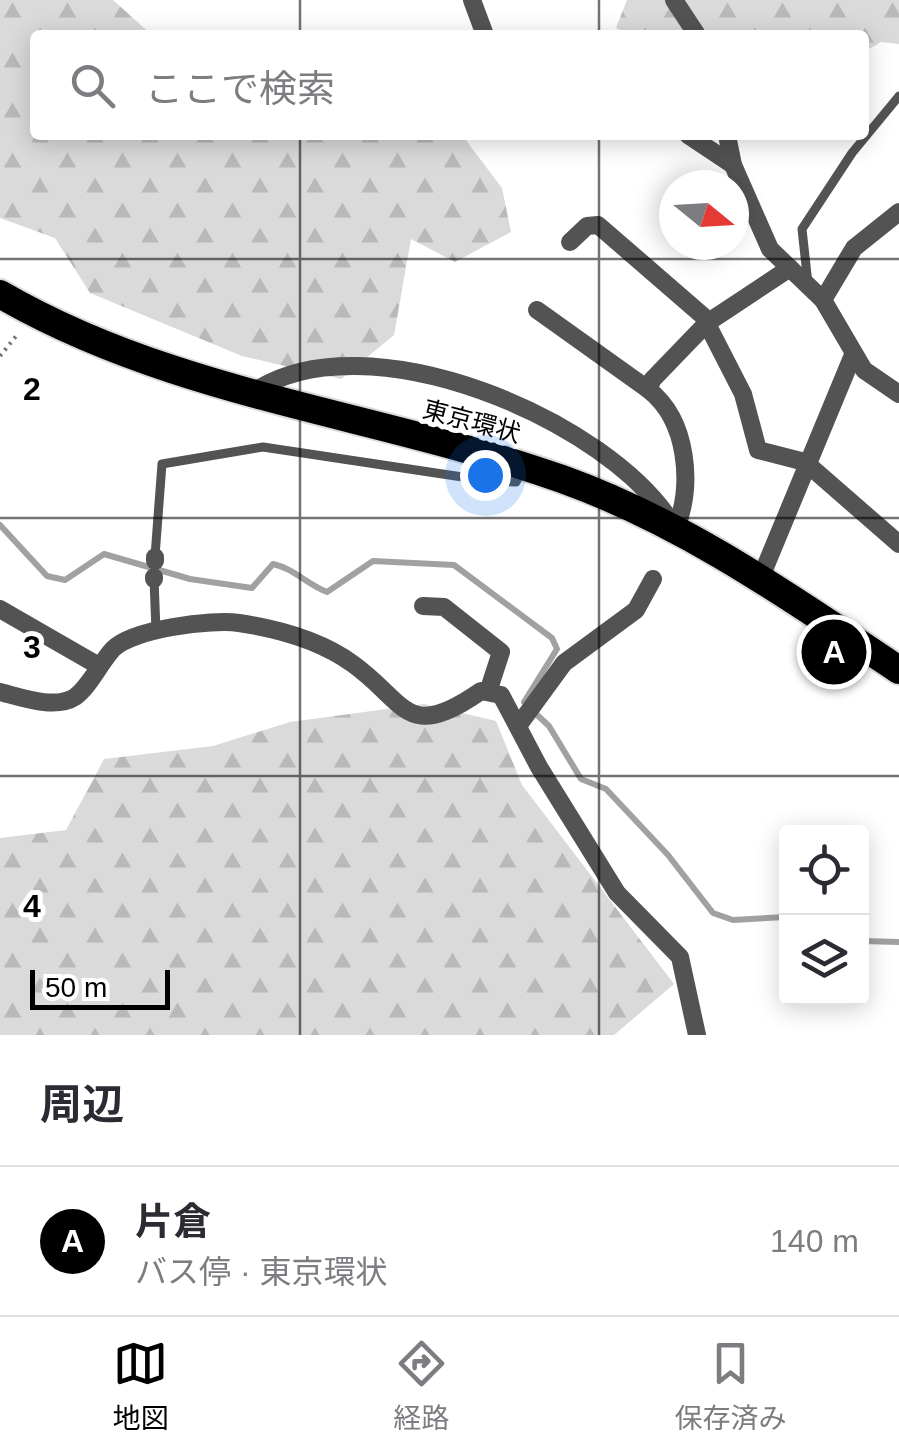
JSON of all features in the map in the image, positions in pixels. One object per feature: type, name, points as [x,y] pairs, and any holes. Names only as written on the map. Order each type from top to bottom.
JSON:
[{"type":"highway","name":"東京環状","points":[[0,294],[127,356],[523,467],[676,528],[760,577],[899,670]]},
{"type":"street","points":[[472,0],[483,30]]},
{"type":"street","points":[[674,0],[694,30]]},
{"type":"street","points":[[696,140],[734,165]]},
{"type":"street","points":[[729,140],[734,165],[770,249],[823,300],[864,370],[899,394]]},
{"type":"street","points":[[823,300],[854,248],[899,212]]},
{"type":"street","points":[[570,242],[587,226],[598,225],[707,323],[742,394],[758,450],[805,462],[899,544]]},
{"type":"street","points":[[650,390],[652,380],[707,323],[790,268]]},
{"type":"street","points":[[537,310],[668,406],[681,449],[688,494],[676,528]]},
{"type":"street","points":[[760,577],[853,355]]},
{"type":"street","points":[[252,392],[276,376],[325,368],[398,368],[484,388],[538,414],[621,468],[660,502],[676,528]]},
{"type":"street","points":[[518,726],[564,663],[636,610],[653,579]]},
{"type":"street","points":[[423,606],[444,607],[500,652],[488,692]]},
{"type":"street","points":[[0,609],[100,666]]},
{"type":"street","points":[[0,692],[54,703],[74,697],[117,645],[156,631],[234,622],[304,637],[354,664],[396,707],[424,716],[458,707],[481,691],[501,695],[617,893],[680,958],[697,1035]]},
{"type":"lane","points":[[869,132],[899,96]]},
{"type":"lane","points":[[809,286],[802,228],[863,140]]},
{"type":"lane","points":[[156,631],[155,569],[162,464],[263,447],[489,481],[516,482],[523,467]]},
{"type":"path","points":[[0,356],[17,335]]},
{"type":"green space","points":[[0,0],[113,0],[146,30],[30,30],[30,140],[466,140],[502,188],[511,232],[455,262],[411,239],[394,335],[341,379],[242,356],[90,293],[55,238],[0,218]]},
{"type":"green space","points":[[627,0],[899,0],[899,44],[881,42],[869,49],[869,30],[616,28]]},
{"type":"green space","points":[[424,704],[496,721],[522,785],[674,984],[614,1035],[0,1035],[0,838],[66,830],[104,759],[213,746],[290,722]]},
{"type":"waterway","points":[[0,525],[47,576],[65,580],[104,554],[190,579],[252,588],[273,564],[327,592],[373,561],[454,565],[552,638],[557,649],[524,702]]},
{"type":"waterway","points":[[535,713],[549,726],[581,779],[606,789],[668,855],[713,913],[733,920],[779,917]]},
{"type":"waterway","points":[[869,941],[899,942]]},
{"type":"place","name":"片倉","points":[[834,652]]}]
